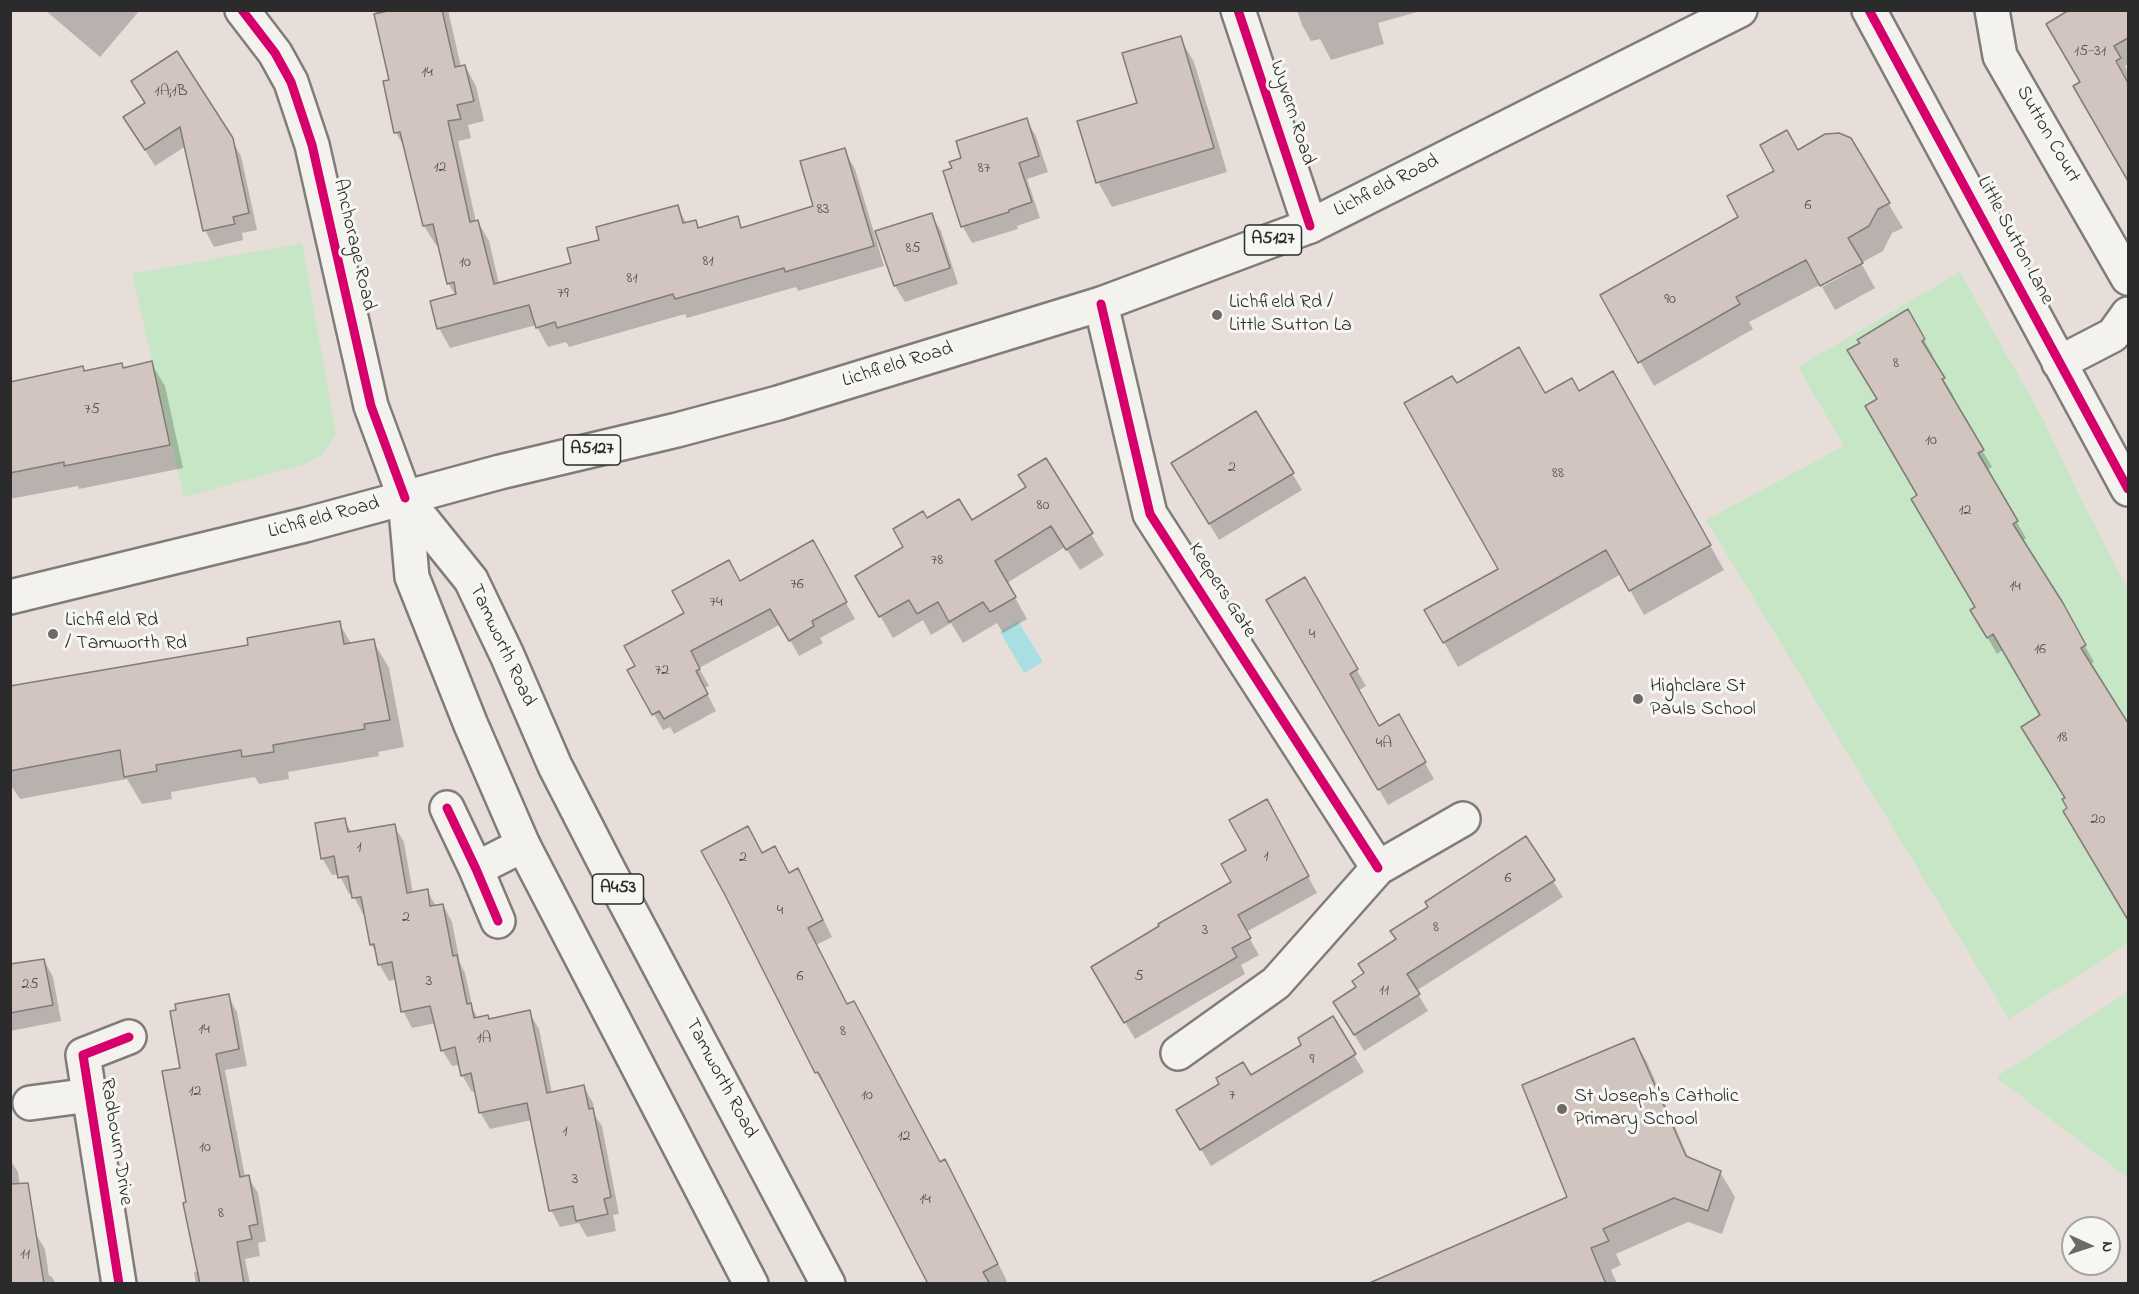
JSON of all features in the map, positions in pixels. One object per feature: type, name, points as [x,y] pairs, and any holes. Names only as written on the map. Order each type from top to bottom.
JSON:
[{"type":"main road","name":"Wyvern Road","points":[[1238,10],[1310,226]]},
{"type":"main road","name":"Lichfield Road","points":[[10,597],[305,525],[500,472],[767,406],[1101,304],[1310,226],[1740,10]]},
{"type":"main road","name":"Little Sutton Lane","points":[[1869,10],[2128,489]]},
{"type":"main road","name":"Sutton Court","points":[[1992,10],[2000,56],[2124,260]]},
{"type":"main road","name":"Anchorage Road","points":[[251,14],[291,82],[312,145],[370,406],[405,498]]},
{"type":"main road","name":"Keepers Gate","points":[[1101,304],[1150,514],[1378,868]]},
{"type":"main road","points":[[2059,363],[2113,335],[2128,314]]},
{"type":"main road","points":[[405,498],[412,577],[471,725],[523,845],[751,1284]]},
{"type":"main road","name":"Tamworth Road","points":[[405,498],[471,580],[507,655],[555,766],[828,1284]]},
{"type":"main road","points":[[447,808],[498,921]]},
{"type":"main road","points":[[1178,1053],[1276,983],[1378,868],[1463,819]]},
{"type":"main road","points":[[476,869],[523,845]]},
{"type":"main road","name":"Radbourn Drive","points":[[119,1284],[83,1055],[129,1037]]},
{"type":"main road","name":"Radbourn Drive","points":[[30,1103],[90,1095]]},
{"type":"green space","points":[[302,243],[336,433],[322,455],[305,464],[184,497],[132,274]]},
{"type":"green space","points":[[1960,272],[2043,419],[2128,590],[2128,944],[2009,1019],[1706,520],[1844,446],[1798,367]]},
{"type":"green space","points":[[2128,992],[2128,1178],[1996,1077]]},
{"type":"water","points":[[1018,621],[1043,662],[1024,673],[1000,632]]},
{"type":"building","points":[[392,10],[442,10],[455,67],[465,65],[474,101],[457,105],[461,119],[448,121],[470,222],[478,220],[494,284],[571,263],[567,248],[599,240],[596,227],[678,205],[683,223],[696,220],[698,228],[738,216],[741,228],[813,206],[800,161],[845,148],[874,246],[785,272],[784,268],[675,299],[673,294],[557,328],[555,322],[536,328],[529,305],[437,329],[430,301],[456,294],[454,282],[447,284],[433,224],[423,226],[400,132],[394,133],[383,81],[389,80],[374,14]]},
{"type":"building","points":[[2069,10],[2128,10],[2128,38],[2114,46],[2121,58],[2116,61],[2128,83],[2128,181],[2073,86],[2080,82],[2046,24]]},
{"type":"building","points":[[1181,36],[1214,148],[1096,183],[1077,121],[1137,103],[1122,53]]},
{"type":"building","points":[[177,51],[233,138],[249,213],[233,217],[235,224],[203,231],[180,127],[145,150],[123,117],[145,103],[131,81]]},
{"type":"building","points":[[1027,118],[1039,156],[1019,163],[1032,202],[961,227],[943,171],[952,168],[949,162],[961,158],[956,141]]},
{"type":"building","points":[[1787,130],[1798,150],[1825,134],[1839,133],[1851,138],[1890,203],[1878,209],[1869,226],[1848,238],[1863,263],[1820,286],[1806,260],[1736,297],[1740,304],[1638,363],[1600,295],[1738,217],[1727,196],[1774,171],[1760,145]]},
{"type":"building","points":[[932,213],[950,268],[894,286],[875,231]]},
{"type":"building","points":[[1908,309],[1925,339],[1922,341],[1945,378],[1942,379],[1984,450],[1978,453],[2018,521],[2013,524],[2063,603],[2086,645],[2081,648],[2128,723],[2128,920],[2063,811],[2067,808],[2062,799],[2065,798],[2021,727],[2040,715],[1993,634],[1987,638],[1970,610],[1975,607],[1911,499],[1917,495],[1865,406],[1877,399],[1847,350],[1860,343],[1857,340]]},
{"type":"building","points":[[1519,347],[1545,393],[1572,378],[1579,391],[1613,371],[1711,545],[1629,591],[1606,550],[1443,643],[1424,610],[1498,569],[1404,403],[1452,376],[1457,383]]},
{"type":"building","points":[[152,361],[170,445],[64,466],[64,462],[10,473],[10,382],[83,366],[84,371],[122,363],[123,368]]},
{"type":"building","points":[[1256,411],[1294,473],[1209,524],[1171,463]]},
{"type":"building","points":[[1046,458],[1093,533],[1066,550],[1051,526],[995,561],[1016,597],[990,612],[983,602],[949,622],[938,602],[917,614],[909,600],[879,617],[855,576],[903,547],[893,529],[923,511],[927,518],[959,499],[972,520],[1026,487],[1018,475]]},
{"type":"building","points":[[813,540],[847,602],[812,621],[814,626],[789,641],[770,609],[691,651],[700,669],[696,671],[708,694],[664,719],[659,711],[652,715],[627,670],[635,666],[624,646],[684,613],[672,591],[729,560],[740,581]]},
{"type":"building","points":[[1305,577],[1358,669],[1350,674],[1379,726],[1399,714],[1426,762],[1378,790],[1266,600]]},
{"type":"building","points":[[340,621],[344,644],[374,639],[390,720],[364,724],[365,729],[273,745],[274,752],[242,757],[241,750],[156,765],[157,771],[124,777],[120,750],[10,771],[10,686],[248,645],[247,638]]},
{"type":"building","points":[[1267,799],[1309,876],[1238,915],[1251,938],[1232,948],[1237,957],[1124,1023],[1091,967],[1159,926],[1158,924],[1231,882],[1221,864],[1246,850],[1229,820]]},
{"type":"building","points":[[345,818],[348,832],[395,824],[407,893],[428,889],[430,906],[443,904],[453,956],[457,955],[467,1004],[471,1003],[474,1018],[488,1015],[489,1019],[530,1010],[547,1093],[584,1085],[589,1109],[593,1108],[611,1197],[604,1199],[608,1214],[576,1221],[573,1206],[549,1211],[527,1103],[479,1113],[471,1073],[461,1076],[455,1047],[441,1051],[430,1006],[401,1012],[392,962],[378,965],[374,944],[370,945],[361,897],[352,898],[348,876],[338,878],[334,856],[321,859],[315,823]]},
{"type":"building","points":[[748,826],[762,853],[775,846],[789,873],[798,868],[823,920],[808,928],[847,1004],[854,1001],[940,1162],[945,1159],[998,1264],[983,1272],[990,1284],[928,1284],[818,1072],[815,1073],[701,851]]},
{"type":"building","points":[[1526,836],[1555,880],[1407,974],[1420,994],[1354,1035],[1333,1002],[1356,987],[1352,981],[1364,973],[1358,964],[1396,939],[1390,931],[1428,907],[1425,902]]},
{"type":"building","points":[[44,959],[53,1005],[10,1013],[10,964]]},
{"type":"building","points":[[229,994],[239,1049],[216,1054],[240,1177],[249,1175],[258,1224],[249,1226],[252,1239],[237,1242],[244,1284],[200,1284],[183,1203],[186,1202],[162,1071],[180,1068],[170,1011],[176,1010],[175,1004]]},
{"type":"building","points":[[1333,1016],[1356,1054],[1200,1150],[1176,1110],[1219,1084],[1216,1078],[1243,1062],[1251,1075],[1301,1045],[1298,1038]]},
{"type":"building","points":[[1634,1038],[1686,1156],[1721,1171],[1708,1211],[1674,1198],[1603,1229],[1609,1241],[1591,1248],[1606,1284],[1367,1284],[1567,1197],[1522,1085]]},
{"type":"building","points":[[28,1183],[44,1284],[10,1284],[10,1184]]},
{"type":"cycle path","points":[[242,10],[275,53],[291,82],[312,145],[371,406],[405,498]]},
{"type":"cycle path","points":[[1238,10],[1310,226]]},
{"type":"cycle path","points":[[1869,10],[2128,489]]},
{"type":"cycle path","points":[[1101,304],[1150,514],[1378,868]]},
{"type":"cycle path","points":[[447,808],[498,921]]},
{"type":"cycle path","points":[[119,1284],[83,1055],[129,1037]]},
{"type":"place","name":"Lichfield Rd / Little Sutton La","points":[[1217,315]]},
{"type":"place","name":"Lichfield Rd / Tamworth Rd","points":[[53,634]]},
{"type":"place","name":"Highclare St Pauls School","points":[[1638,699]]},
{"type":"place","name":"St Joseph's Catholic Primary School","points":[[1562,1109]]}]
